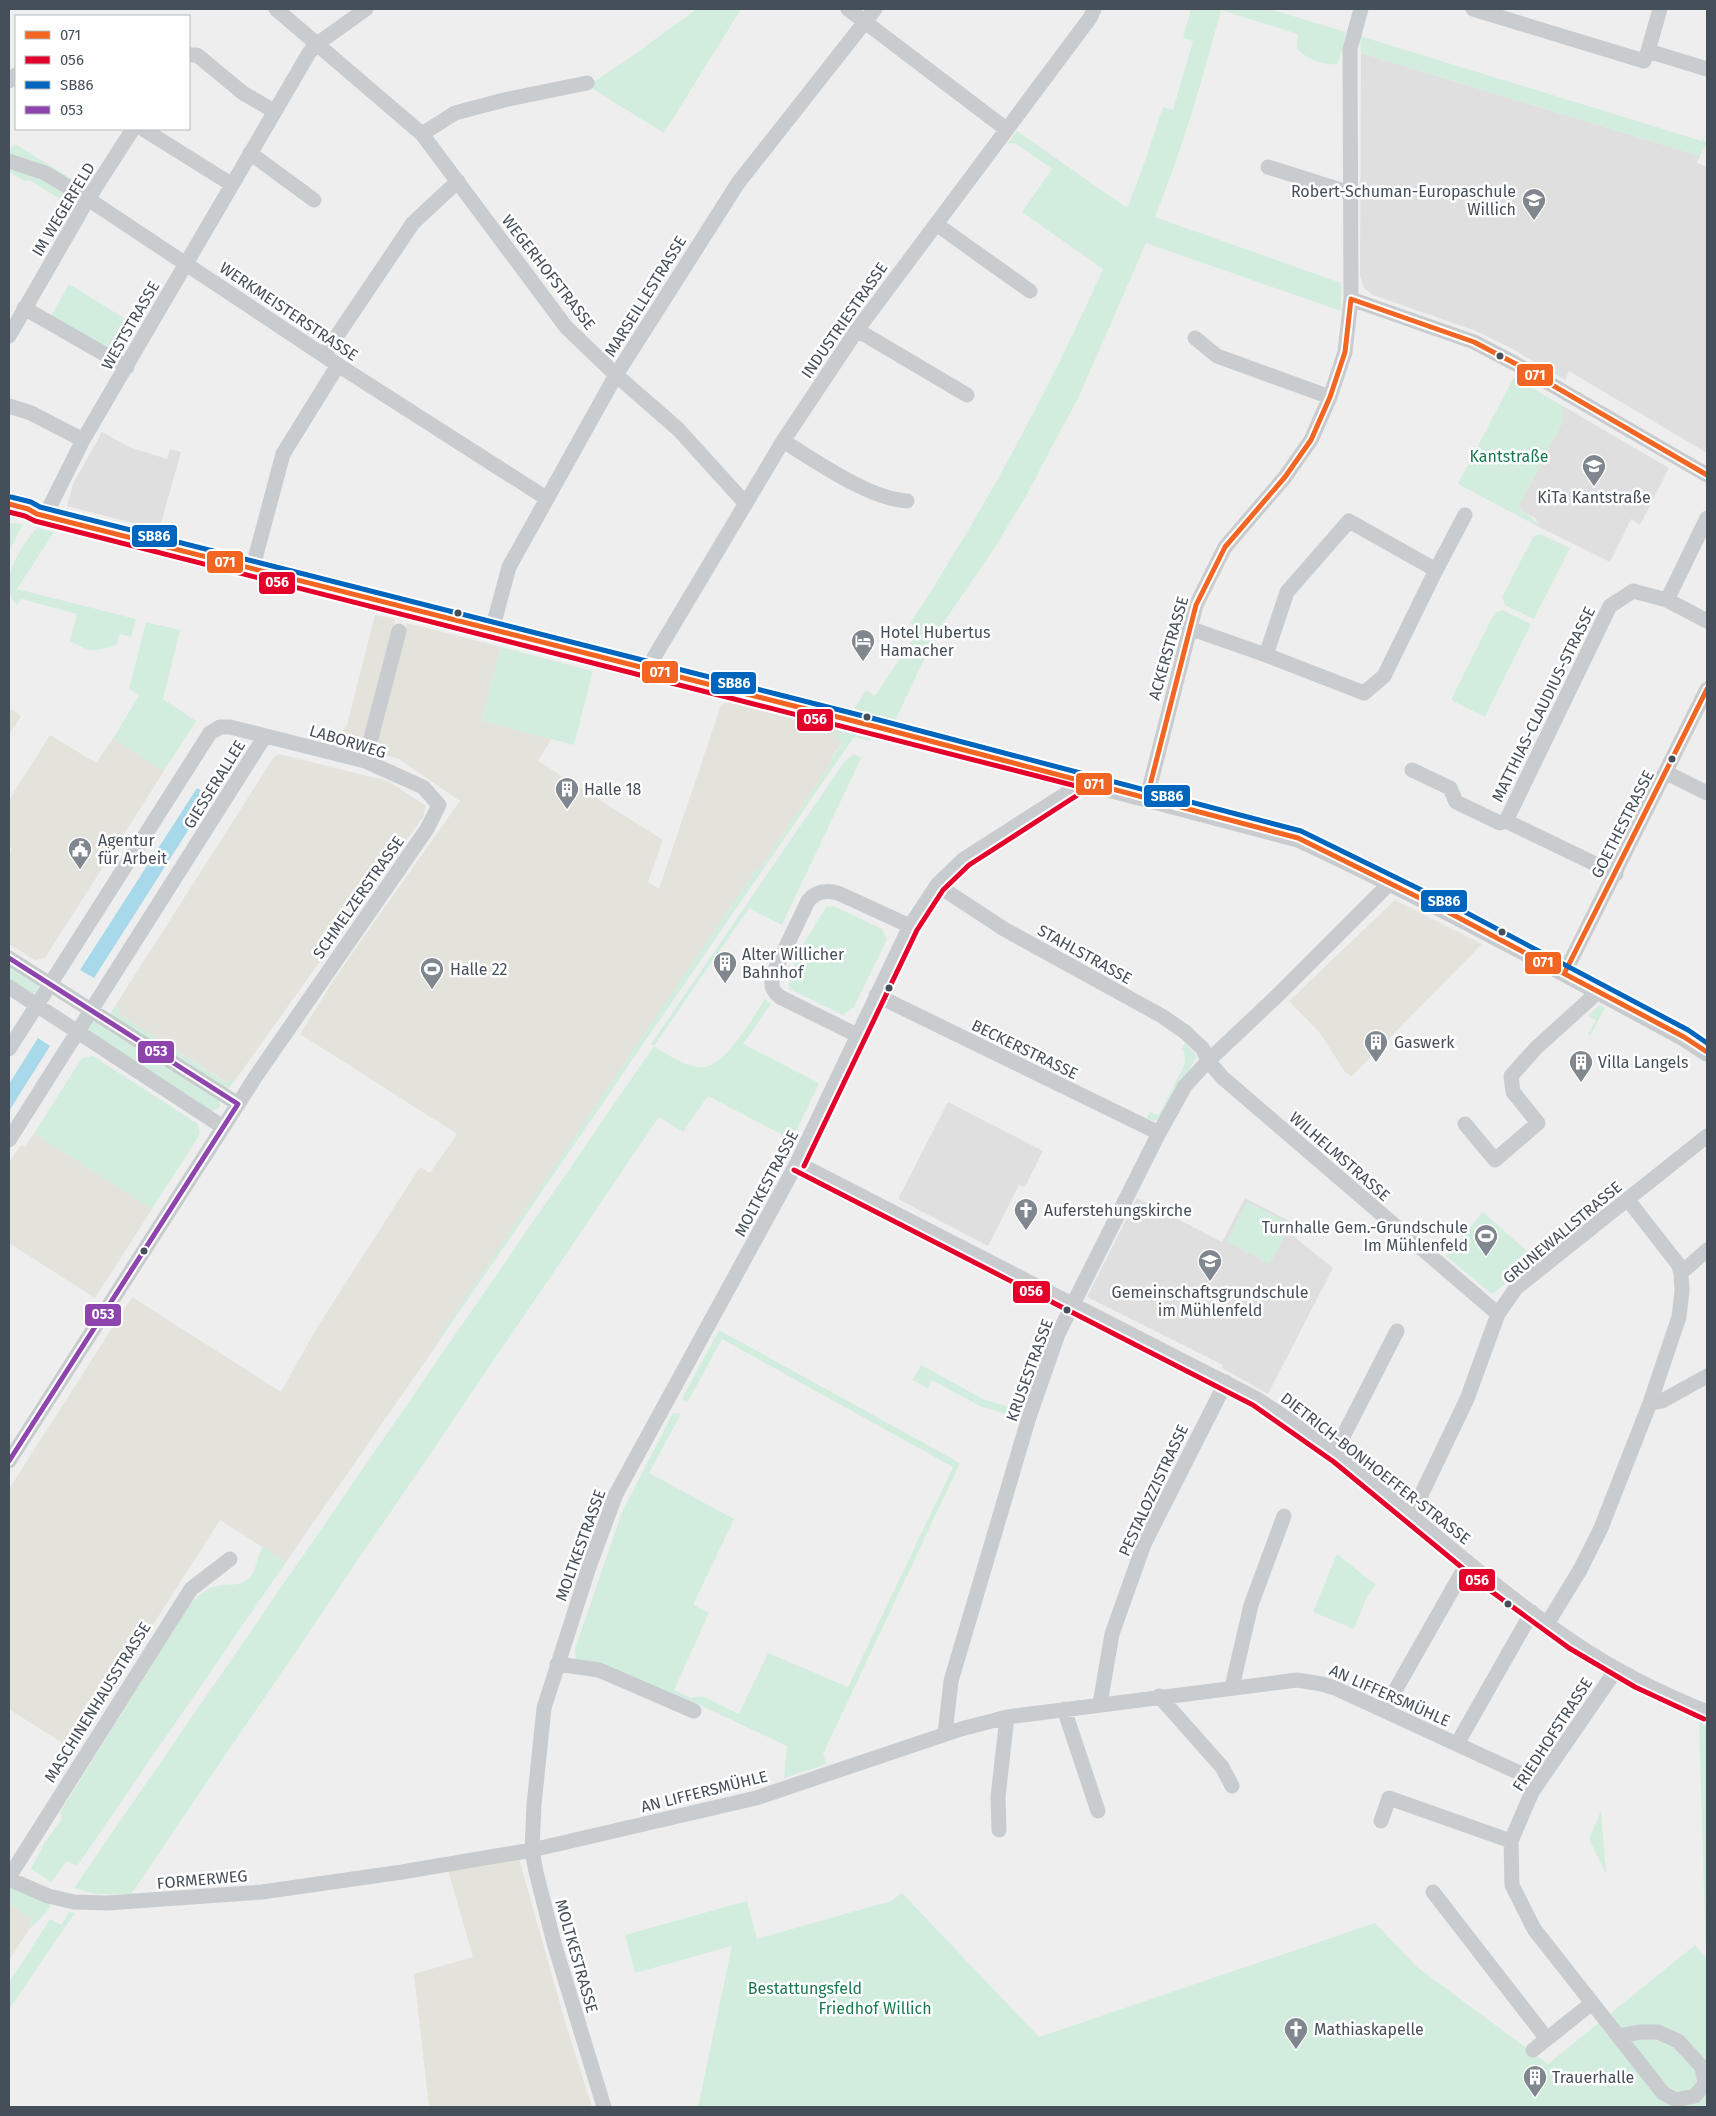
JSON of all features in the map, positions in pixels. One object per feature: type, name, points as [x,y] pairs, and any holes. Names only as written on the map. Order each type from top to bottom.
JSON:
[{"type":"street","name":"WEGERHOFSTRASSE","points":[[276,9],[422,134],[566,326],[616,375],[678,429],[746,504]]},
{"type":"street","name":"WESTSTRASSE","points":[[41,515],[231,184],[309,53],[317,44],[366,9]]},
{"type":"street","points":[[848,9],[1006,129]]},
{"type":"street","name":"MARSEILLESTRASSE","points":[[492,630],[509,567],[616,375],[738,183],[876,9]]},
{"type":"street","name":"INDUSTRIESTRASSE","points":[[647,669],[783,441],[857,330],[1090,18],[1094,9]]},
{"type":"street","name":"ACKERSTRASSE","points":[[1147,797],[1188,628],[1196,605],[1225,547],[1285,477],[1311,440],[1330,397],[1345,352],[1351,299],[1350,49],[1361,9]]},
{"type":"street","points":[[1473,9],[1523,16],[1644,61],[1660,9]]},
{"type":"street","points":[[1648,51],[1707,69]]},
{"type":"street","points":[[190,55],[197,55],[242,93],[274,111]]},
{"type":"street","points":[[422,134],[455,113],[504,100],[586,83]]},
{"type":"street","name":"IM WEGERFELD","points":[[9,336],[88,199],[132,130]]},
{"type":"street","points":[[145,130],[231,184]]},
{"type":"street","points":[[250,153],[314,200]]},
{"type":"street","name":"WERKMEISTERSTRASSE","points":[[9,161],[45,173],[88,199],[338,365],[546,498]]},
{"type":"street","points":[[1268,167],[1350,193]]},
{"type":"street","points":[[324,355],[412,223],[458,181]]},
{"type":"street","points":[[936,224],[1030,290]]},
{"type":"street","points":[[1351,299],[1474,342],[1524,368],[1707,475]]},
{"type":"street","points":[[24,308],[127,367]]},
{"type":"street","points":[[857,330],[967,395]]},
{"type":"street","points":[[1195,338],[1217,356],[1330,397]]},
{"type":"street","points":[[252,570],[283,454],[338,365]]},
{"type":"street","points":[[9,406],[31,413],[83,440]]},
{"type":"street","points":[[783,441],[856,484],[894,500],[907,501]]},
{"type":"street","points":[[9,504],[28,508],[41,515],[252,570],[860,723],[1298,838],[1391,882],[1565,972],[1684,1037],[1707,1052]]},
{"type":"street","points":[[9,514],[24,516],[41,515]]},
{"type":"street","points":[[1188,628],[1266,655],[1364,693],[1384,676],[1464,515]]},
{"type":"street","points":[[1667,600],[1707,518]]},
{"type":"street","points":[[1266,655],[1287,592],[1349,521],[1436,570]]},
{"type":"street","name":"MATTHIAS-CLAUDIUS-STRASSE","points":[[1506,821],[1610,606],[1632,591],[1667,600],[1707,621]]},
{"type":"street","points":[[365,761],[399,631]]},
{"type":"street","name":"GOETHESTRASSE","points":[[1565,972],[1667,773],[1707,689]]},
{"type":"street","name":"GIESSERALLEE","points":[[9,1049],[210,733],[217,727],[230,727],[265,736],[9,1140]]},
{"type":"street","name":"LABORWEG","points":[[265,736],[365,761],[423,787],[439,805]]},
{"type":"street","name":"MATTHIAS-CLAUDIUS-STRASSE","points":[[1412,770],[1450,788],[1456,802],[1500,823],[1506,821],[1616,874]]},
{"type":"street","points":[[1667,773],[1707,793]]},
{"type":"street","name":"MOLTKESTRASSE","points":[[604,2107],[554,1943],[532,1850],[534,1805],[544,1708],[557,1664],[616,1494],[797,1163],[910,926],[937,885],[964,860],[1086,781]]},
{"type":"street","name":"SCHMELZERSTRASSE","points":[[9,1461],[238,1104],[329,968],[427,829],[439,805]]},
{"type":"street","name":"KRUSESTRASSE","points":[[945,1734],[953,1671],[1029,1417],[1058,1334],[1159,1133],[1186,1086],[1208,1061],[1278,995],[1391,882]]},
{"type":"street","name":"STAHLSTRASSE","points":[[937,885],[1004,929],[1162,1016],[1184,1032],[1202,1049],[1208,1061]]},
{"type":"street","points":[[857,1035],[774,993],[772,985],[774,972],[808,901],[822,891],[838,893],[910,926]]},
{"type":"street","points":[[9,958],[238,1104]]},
{"type":"street","points":[[9,987],[223,1127]]},
{"type":"street","points":[[1465,1124],[1496,1160],[1538,1123],[1513,1092],[1511,1076],[1536,1048],[1599,991]]},
{"type":"street","name":"BECKERSTRASSE","points":[[876,995],[1159,1133]]},
{"type":"street","points":[[1684,1037],[1707,1046]]},
{"type":"street","name":"WILHELMSTRASSE","points":[[1208,1061],[1234,1087],[1498,1314]]},
{"type":"street","name":"GRUNEWALLSTRASSE","points":[[1411,1516],[1468,1399],[1498,1314],[1516,1288],[1707,1136]]},
{"type":"street","name":"DIETRICH-BONHOEFFER-STRASSE","points":[[797,1163],[1226,1382],[1275,1411],[1334,1454],[1468,1562],[1572,1642],[1616,1670],[1671,1698],[1707,1712]]},
{"type":"street","points":[[1547,1624],[1580,1570],[1601,1528],[1650,1403],[1678,1323],[1682,1296],[1681,1273],[1674,1258],[1628,1200]]},
{"type":"street","points":[[1681,1273],[1707,1250]]},
{"type":"street","points":[[1334,1454],[1397,1331]]},
{"type":"street","points":[[1650,1403],[1662,1402],[1707,1376]]},
{"type":"street","name":"PESTALOZZISTRASSE","points":[[1100,1704],[1112,1634],[1144,1544],[1226,1382]]},
{"type":"street","points":[[1232,1687],[1250,1605],[1284,1516]]},
{"type":"street","name":"MASCHINENHAUSSTRASSE","points":[[9,1878],[191,1589],[230,1559]]},
{"type":"street","points":[[1384,1710],[1468,1562]]},
{"type":"street","points":[[1457,1744],[1532,1612]]},
{"type":"street","points":[[557,1664],[599,1670],[694,1712]]},
{"type":"street","name":"FRIEDHOFSTRASSE","points":[[1616,1670],[1532,1792],[1511,1841],[1512,1885],[1534,1930],[1663,2093],[1676,2100],[1696,2096],[1705,2084],[1702,2067],[1678,2041],[1658,2032],[1641,2032],[1619,2036]]},
{"type":"street","name":"AN LIFFERSMÜHLE","points":[[402,1872],[532,1850],[756,1798],[945,1734],[1007,1718],[1159,1696],[1285,1681],[1310,1681],[1335,1688],[1539,1782]]},
{"type":"street","points":[[1159,1696],[1222,1767],[1232,1786]]},
{"type":"street","points":[[1064,1709],[1098,1810]]},
{"type":"street","points":[[999,1830],[998,1797],[1007,1718]]},
{"type":"street","points":[[1381,1821],[1389,1798],[1511,1841]]},
{"type":"street","name":"FORMERWEG","points":[[9,1878],[48,1896],[74,1902],[107,1903],[262,1892],[402,1872]]},
{"type":"street","points":[[1433,1892],[1547,2039]]},
{"type":"street","points":[[1533,2050],[1592,2003]]},
{"type":"shaded area","name":"Robert-Schuman-Europaschule Willich","points":[[1361,53],[1700,156],[1697,163],[1707,167],[1707,453],[1569,371],[1565,380],[1511,348],[1476,331],[1373,295],[1364,288],[1360,276]]},
{"type":"shaded area","name":"KiTa Kantstraße","points":[[1563,406],[1669,468],[1640,525],[1631,519],[1610,562],[1539,527],[1535,518],[1522,511],[1519,506],[1563,421]]},
{"type":"shaded area","points":[[102,432],[129,447],[167,459],[170,449],[181,452],[159,530],[67,506],[73,484]]},
{"type":"shaded area","points":[[375,615],[395,619],[364,747],[360,749],[334,742],[347,725]]},
{"type":"shaded area","points":[[407,623],[501,647],[482,721],[551,739],[538,761],[663,840],[648,882],[659,889],[721,705],[737,699],[775,708],[841,728],[835,737],[843,741],[831,759],[832,761],[760,869],[757,868],[441,1335],[442,1337],[286,1562],[220,1520],[73,1750],[9,1709],[9,1489],[132,1297],[281,1392],[318,1326],[420,1167],[430,1173],[457,1134],[300,1034],[337,975],[460,801],[399,759],[378,753],[375,748]]},
{"type":"shaded area","points":[[9,708],[21,716],[9,735]]},
{"type":"shaded area","points":[[50,735],[96,763],[113,738],[164,771],[45,958],[35,960],[9,944],[9,854],[12,849],[9,846],[9,800]]},
{"type":"shaded area","points":[[279,754],[388,781],[426,806],[423,817],[236,1079],[226,1082],[119,1014],[117,1003],[274,757]]},
{"type":"shaded area","points":[[1395,900],[1482,944],[1352,1076],[1345,1072],[1320,1033],[1289,1001]]},
{"type":"shaded area","points":[[948,1102],[1043,1151],[1025,1187],[1019,1185],[988,1246],[898,1199]]},
{"type":"shaded area","points":[[34,1133],[152,1209],[95,1298],[9,1243],[9,1162],[21,1145],[25,1147]]},
{"type":"shaded area","name":"Gemeinschaftsgrundschule im Mühlenfeld","points":[[1137,1198],[1222,1242],[1245,1198],[1297,1225],[1292,1235],[1333,1268],[1268,1394],[1222,1368],[1223,1365],[1087,1297]]},
{"type":"shaded area","points":[[519,1859],[566,2025],[592,2107],[429,2107],[414,1974],[473,1957],[448,1870]]},
{"type":"shaded area","points":[[9,1904],[32,1919],[28,1931],[9,1960]]},
{"type":"green space","points":[[697,9],[741,9],[664,133],[588,86],[632,56]]},
{"type":"green space","points":[[1191,9],[1269,9],[1346,32],[1337,64],[1326,64],[1311,59],[1297,49],[1298,34],[1221,10],[1191,115],[1155,217],[1341,283],[1341,311],[1146,243],[1080,394],[1026,496],[995,547],[937,632],[894,723],[851,714],[866,690],[875,696],[915,636],[911,622],[990,493],[1038,405],[1103,269],[1022,212],[1052,169],[1015,143],[1007,144],[1017,131],[1127,208],[1163,107],[1173,110],[1193,41],[1183,38]]},
{"type":"green space","points":[[1360,36],[1702,141],[1707,131],[1703,141],[1707,143],[1700,156],[1361,53]]},
{"type":"green space","points":[[15,144],[85,187],[84,190],[9,155],[9,150]]},
{"type":"green space","points":[[9,169],[43,179],[77,200],[70,214],[67,203],[29,180],[25,181],[9,172]]},
{"type":"green space","points":[[69,284],[137,326],[122,353],[113,355],[51,316]]},
{"type":"green space","name":"Kantstraße","points":[[1514,377],[1563,406],[1563,421],[1519,506],[1539,527],[1458,484]]},
{"type":"green space","points":[[9,523],[23,524],[9,551]]},
{"type":"green space","points":[[37,528],[54,532],[17,589],[136,619],[131,637],[120,634],[117,644],[104,649],[93,650],[83,648],[70,641],[77,614],[21,599],[17,605],[9,591],[8,584],[12,567]]},
{"type":"green space","points":[[1540,534],[1570,548],[1534,619],[1505,605],[1502,597],[1533,537]]},
{"type":"green space","points":[[1503,610],[1531,624],[1485,717],[1451,700],[1495,612]]},
{"type":"green space","points":[[146,622],[180,630],[163,699],[196,721],[164,771],[113,738],[139,696],[129,689]]},
{"type":"green space","points":[[501,647],[593,671],[574,745],[482,721]]},
{"type":"green space","points":[[842,726],[874,734],[870,741],[854,737],[442,1337],[440,1335],[757,868],[760,869],[832,761],[843,742],[835,737]]},
{"type":"green space","points":[[854,754],[861,758],[782,925],[749,908],[654,1046],[651,1044],[844,762]]},
{"type":"green space","points":[[833,906],[882,929],[887,939],[854,1007],[843,1015],[789,989],[794,967],[808,936],[826,907]]},
{"type":"green space","points":[[9,964],[38,983],[38,991],[31,995],[9,982]]},
{"type":"green space","points":[[765,999],[771,1004],[743,1044],[819,1083],[792,1140],[708,1096],[683,1132],[659,1117],[131,1894],[95,1894],[74,1888],[654,1046],[691,1065],[704,1067],[712,1064],[730,1049]]},
{"type":"green space","points":[[117,1003],[119,1014],[225,1082],[236,1079],[228,1089],[110,1014]]},
{"type":"green space","points":[[1599,1005],[1605,1008],[1590,1036],[1588,1033],[1596,1021],[1588,1016]]},
{"type":"green space","points":[[95,1020],[220,1098],[220,1107],[210,1113],[88,1031],[88,1023]]},
{"type":"green space","points":[[1185,1043],[1197,1056],[1162,1118],[1154,1121],[1147,1118],[1150,1112],[1159,1115],[1185,1063],[1184,1052],[1181,1049]]},
{"type":"green space","points":[[93,1056],[198,1124],[200,1134],[152,1209],[34,1133],[82,1058]]},
{"type":"green space","points":[[1247,1202],[1291,1224],[1270,1264],[1226,1242]]},
{"type":"green space","points":[[1483,1212],[1536,1259],[1492,1294],[1446,1256]]},
{"type":"green space","points":[[719,1330],[960,1463],[823,1754],[827,1764],[784,1778],[787,1746],[687,1699],[686,1703],[576,1659],[575,1649],[622,1512],[673,1413],[681,1414],[649,1473],[734,1519],[693,1605],[709,1613],[674,1690],[691,1698],[702,1696],[739,1714],[768,1653],[848,1687],[953,1467],[722,1339],[687,1403],[682,1399]]},
{"type":"green space","points":[[921,1365],[983,1399],[1021,1411],[1019,1418],[980,1406],[932,1380],[928,1388],[912,1380]]},
{"type":"green space","points":[[263,1547],[286,1562],[77,1866],[67,1861],[51,1882],[31,1869],[44,1844],[62,1818],[60,1812],[191,1603],[213,1587],[241,1583],[248,1579],[254,1571],[258,1556]]},
{"type":"green space","points":[[1337,1554],[1376,1585],[1367,1596],[1354,1629],[1313,1612]]},
{"type":"green space","name":"Friedhof Willich","points":[[1699,1722],[1707,1726],[1707,2107],[698,2107],[732,1946],[635,1973],[625,1935],[747,1901],[757,1939],[891,1901],[902,1893],[1039,2037],[1375,1923],[1417,1967],[1548,2064],[1695,1945],[1706,1958]]},
{"type":"green space","points":[[1601,1811],[1606,1873],[1589,1839]]},
{"type":"green space","points":[[9,1885],[50,1903],[50,1908],[28,1931],[32,1919],[9,1904]]},
{"type":"green space","points":[[69,1912],[75,1913],[9,2009],[9,1983],[50,1919],[61,1925]]},
{"type":"water","points":[[197,788],[210,796],[94,978],[80,970]]},
{"type":"water","points":[[38,1038],[50,1046],[9,1111],[9,1084]]},
{"type":"transit line","name":"071","points":[[1147,797],[1196,605],[1225,547],[1285,477],[1311,440],[1330,397],[1345,352],[1351,299],[1474,342],[1516,364],[1707,475]]},
{"type":"transit line","name":"SB86","points":[[11,497],[31,502],[40,507],[879,720],[1301,831],[1448,903],[1688,1030],[1707,1043]]},
{"type":"transit line","name":"071","points":[[9,504],[28,509],[37,514],[877,727],[1298,838],[1444,910],[1684,1037],[1707,1052]]},
{"type":"transit line","name":"056","points":[[9,512],[35,521],[1084,788]]},
{"type":"transit line","name":"071","points":[[1565,972],[1707,689]]},
{"type":"transit line","name":"056","points":[[804,1166],[917,930],[943,890],[969,865],[1090,787]]},
{"type":"transit line","name":"053","points":[[9,958],[238,1104],[9,1461]]},
{"type":"transit line","name":"056","points":[[794,1170],[1253,1405],[1334,1462],[1488,1589],[1569,1648],[1635,1687],[1704,1719]]},
{"type":"place","name":"Robert-Schuman-Europaschule Willich","points":[[1534,221]]},
{"type":"place","name":"KiTa Kantstraße","points":[[1594,487]]},
{"type":"place","name":"Hotel Hubertus Hamacher","points":[[863,662]]},
{"type":"place","name":"Halle 18","points":[[567,810]]},
{"type":"place","name":"Agentur für Arbeit","points":[[80,870]]},
{"type":"place","name":"Alter Willicher Bahnhof","points":[[725,984]]},
{"type":"place","name":"Halle 22","points":[[432,990]]},
{"type":"place","name":"Gaswerk","points":[[1376,1063]]},
{"type":"place","name":"Villa Langels","points":[[1581,1083]]},
{"type":"place","name":"Auferstehungskirche","points":[[1026,1231]]},
{"type":"place","name":"Turnhalle Gem.-Grundschule Im Mühlenfeld","points":[[1486,1257]]},
{"type":"place","name":"Gemeinschaftsgrundschule im Mühlenfeld","points":[[1210,1282]]},
{"type":"place","name":"Mathiaskapelle","points":[[1296,2050]]},
{"type":"place","name":"Trauerhalle","points":[[1535,2098]]},
{"type":"park label","name":"Bestattungsfeld","points":[[805,1988]]}]
